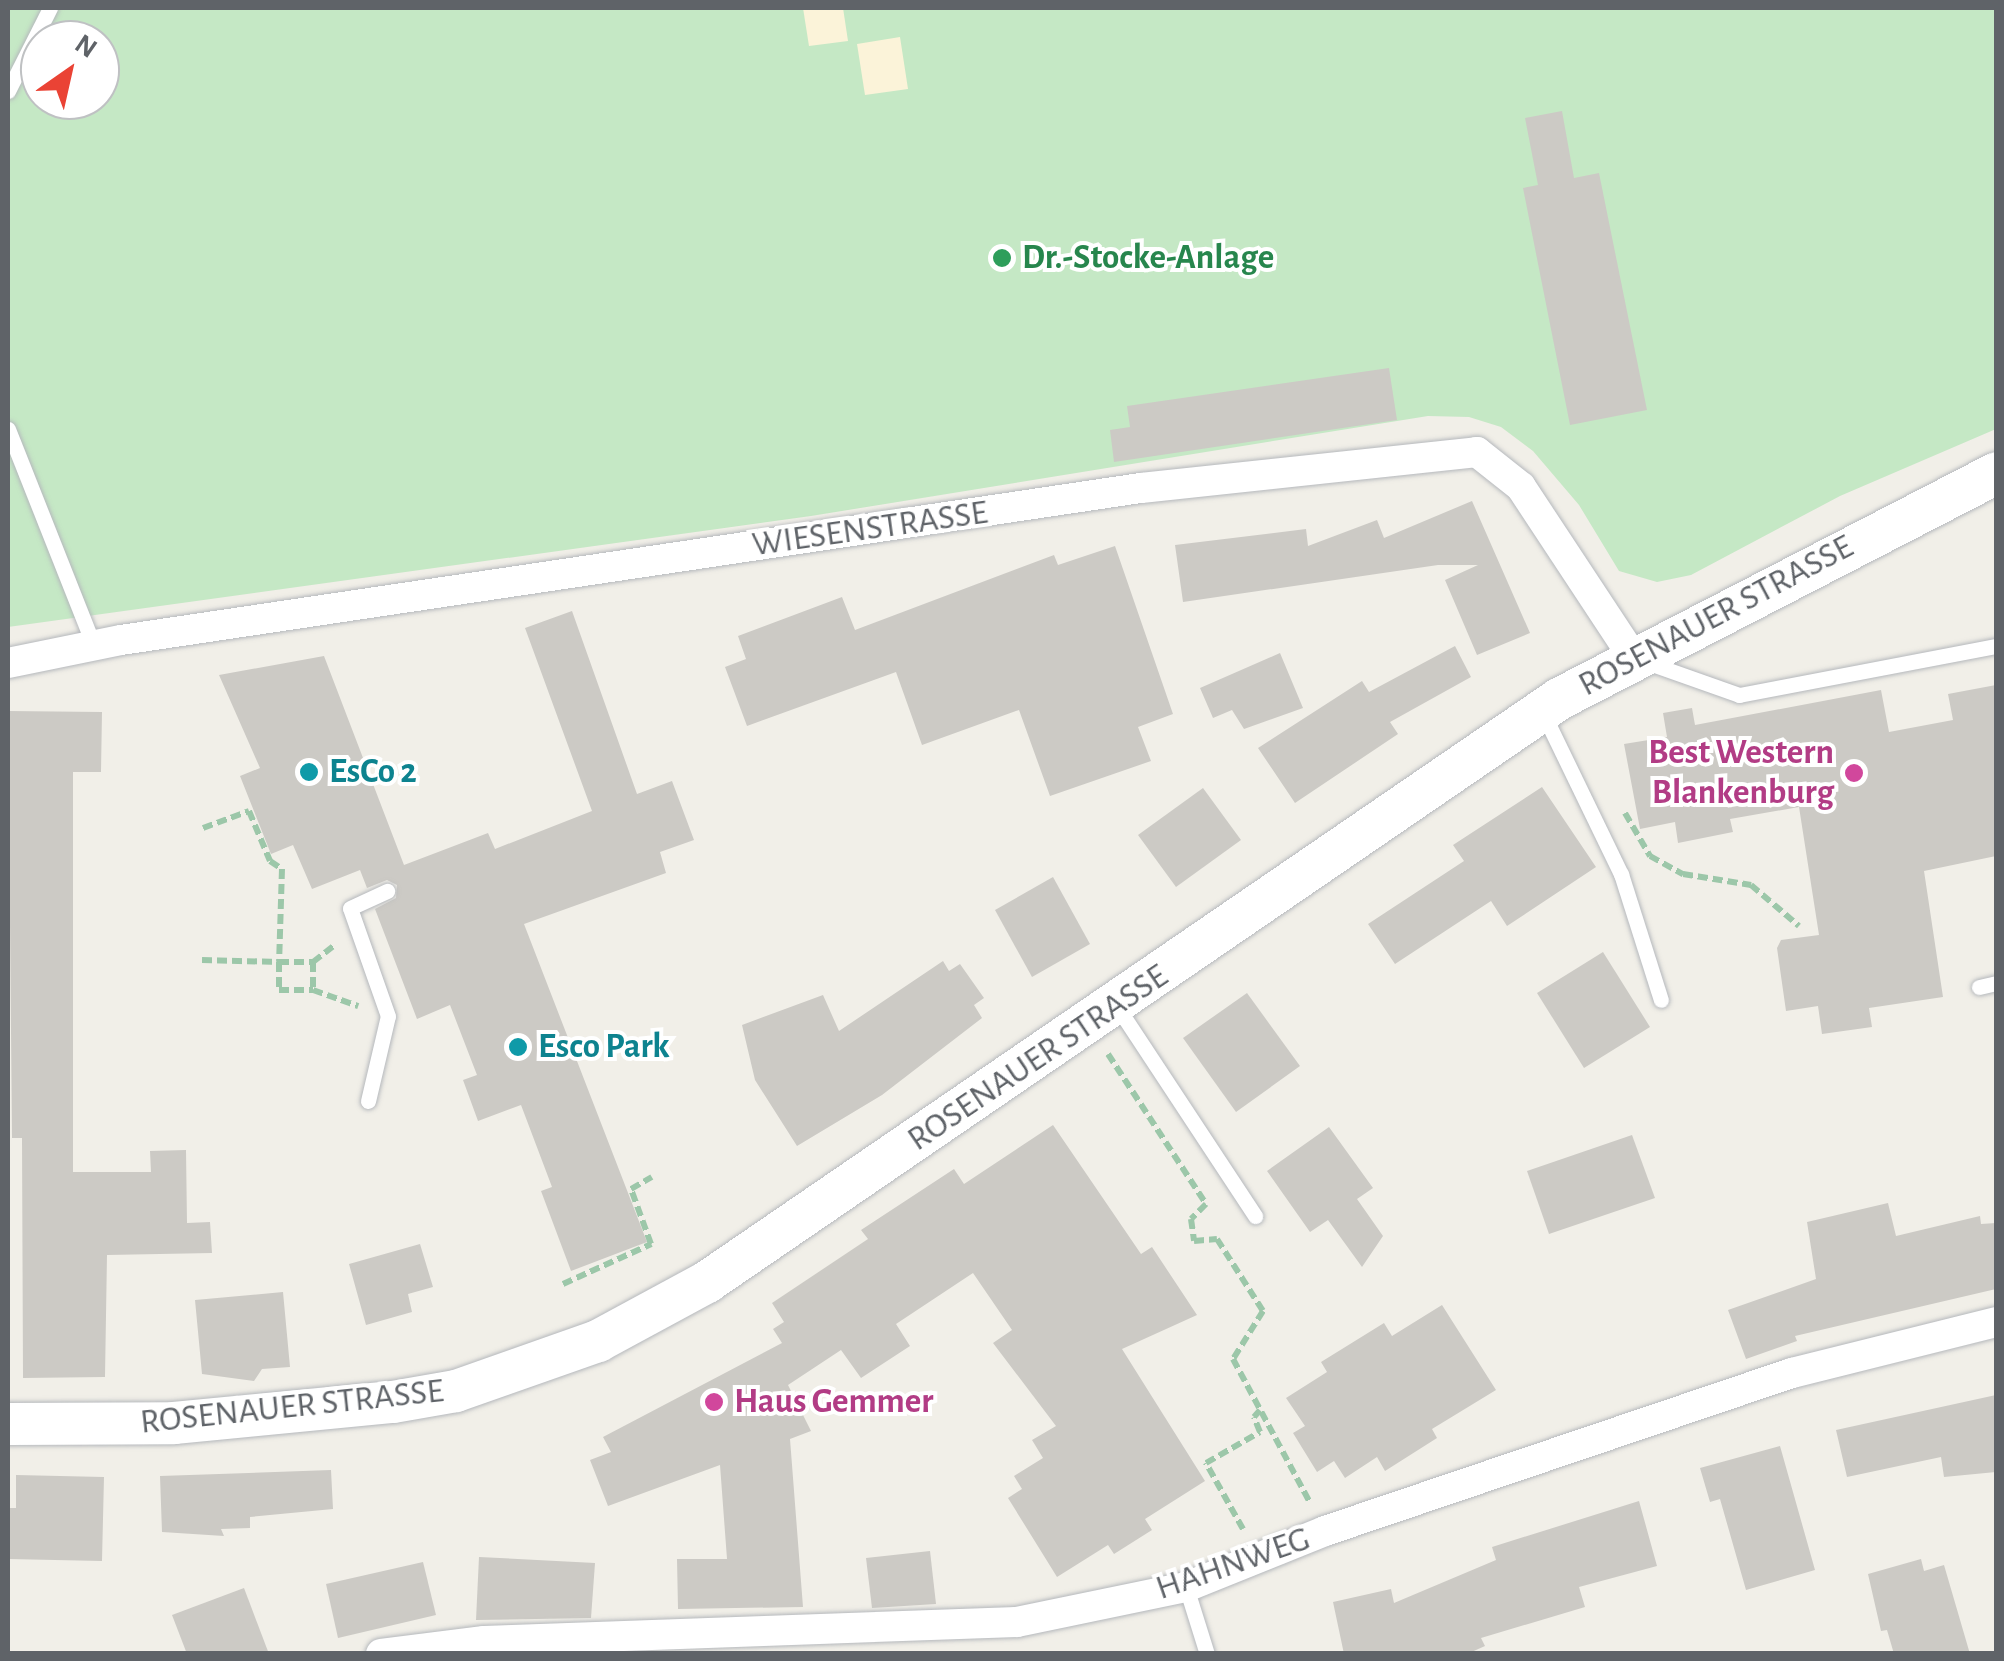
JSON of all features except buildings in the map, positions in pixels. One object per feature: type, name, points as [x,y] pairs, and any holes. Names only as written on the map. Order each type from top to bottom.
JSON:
[{"type":"street","name":"WIESENSTRASSE","points":[[8,663],[93,644],[1141,488],[1477,452],[1521,487],[1633,657]]},
{"type":"street","name":"ROSENAUER STRASSE","points":[[8,1424],[174,1423],[394,1402],[542,1365],[708,1282],[1542,711],[1633,657],[1996,473]]},
{"type":"street","name":"HAHNWEG","points":[[381,1654],[484,1641],[1017,1622],[1186,1587],[1259,1556],[1792,1373],[1996,1322]]},
{"type":"lane","points":[[8,90],[50,8]]},
{"type":"lane","points":[[8,429],[93,644]]},
{"type":"lane","points":[[1633,657],[1739,695],[1996,646]]},
{"type":"lane","points":[[1542,711],[1621,874],[1661,1000]]},
{"type":"lane","points":[[368,1102],[388,1016],[350,908],[387,891]]},
{"type":"lane","points":[[1979,987],[1996,983]]},
{"type":"lane","points":[[1102,1014],[1256,1216]]},
{"type":"lane","points":[[1186,1587],[1207,1654]]},
{"type":"path","points":[[1623,809],[1650,856],[1683,874],[1751,885],[1799,926]]},
{"type":"path","points":[[202,828],[248,811],[270,861],[282,869],[279,990],[312,990],[388,1016]]},
{"type":"path","points":[[202,960],[313,962],[312,990]]},
{"type":"path","points":[[1102,1014],[1206,1204],[1191,1220],[1194,1240],[1217,1239],[1263,1310],[1233,1359],[1298,1482]]},
{"type":"path","points":[[564,1284],[651,1244],[631,1189],[652,1177]]},
{"type":"path","points":[[1259,1556],[1206,1463],[1260,1432],[1254,1416],[1260,1410]]},
{"type":"green space","name":"Dr.-Stocke-Anlage","points":[[8,8],[1996,8],[1996,429],[1840,496],[1691,575],[1657,582],[1619,571],[1579,505],[1533,451],[1501,427],[1469,417],[1428,416],[811,516],[8,627]]},
{"type":"sand","points":[[803,8],[843,8],[848,41],[809,46]]},
{"type":"sand","points":[[900,37],[908,89],[865,95],[857,44]]},
{"type":"place","name":"Dr.-Stocke-Anlage","points":[[1002,258]]},
{"type":"place","name":"EsCo 2","points":[[309,772]]},
{"type":"place","name":"Best Western Blankenburg","points":[[1854,773]]},
{"type":"place","name":"Esco Park","points":[[518,1047]]},
{"type":"place","name":"Haus Gemmer","points":[[714,1402]]}]
